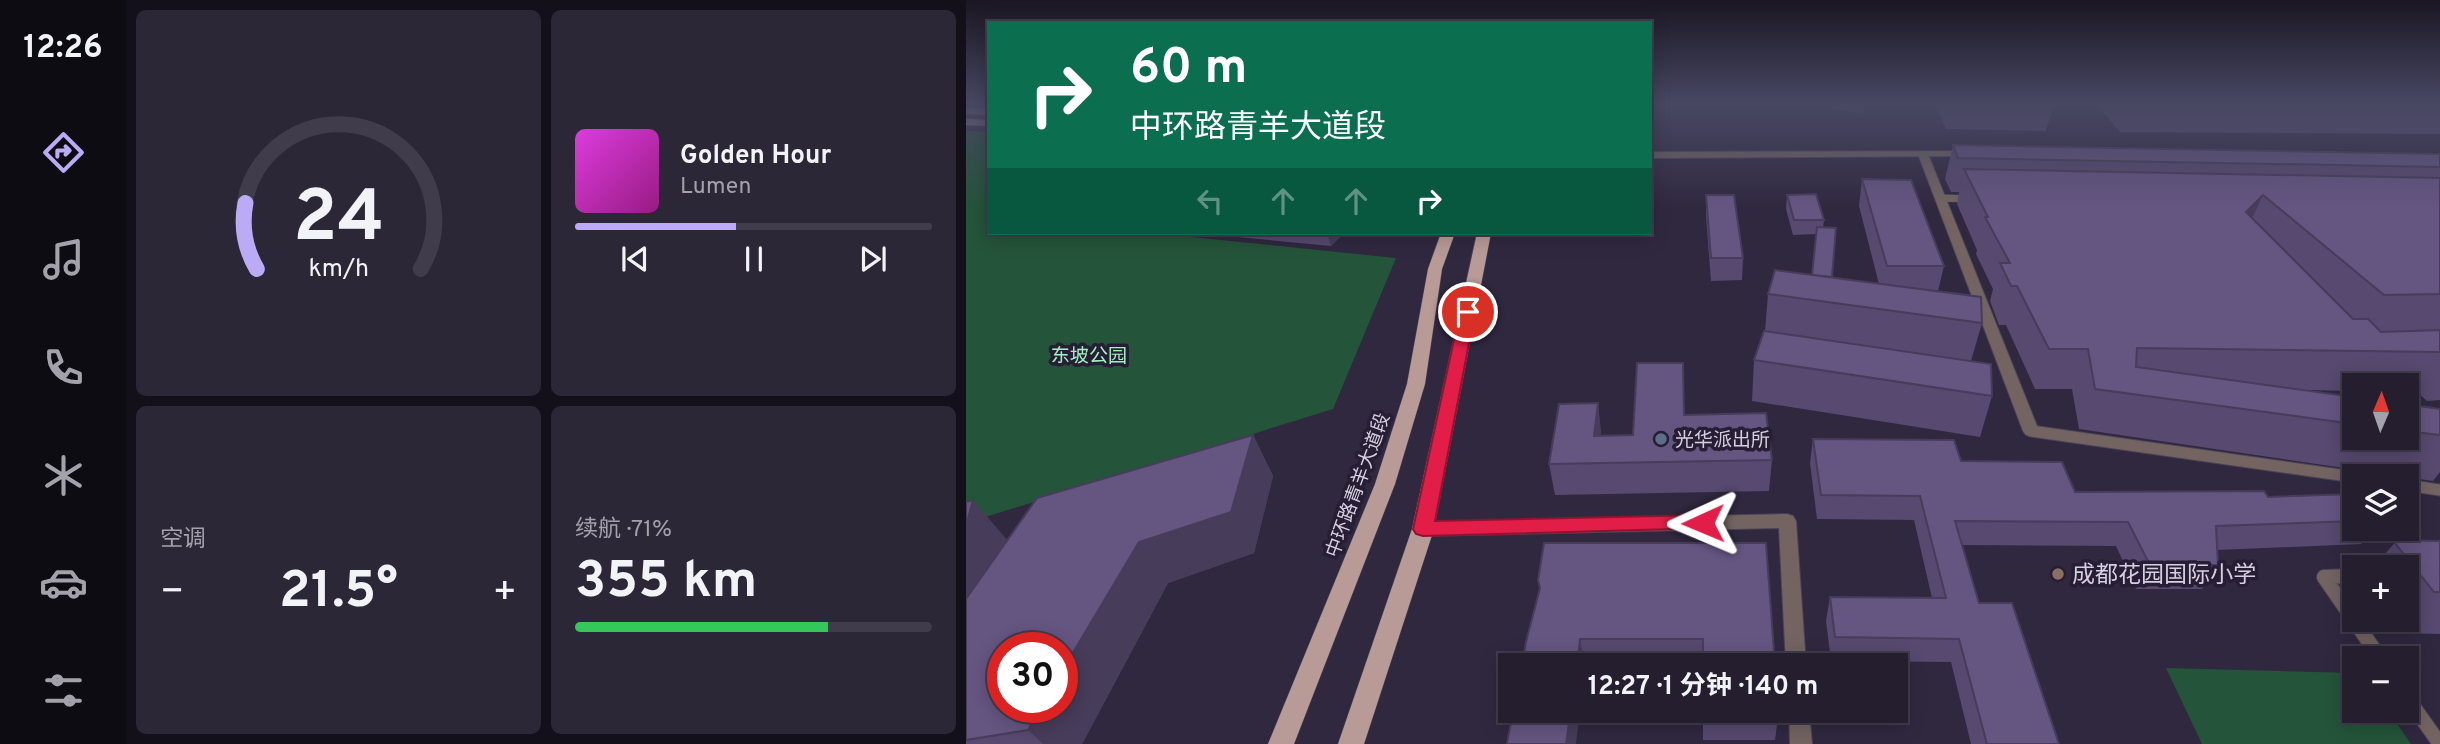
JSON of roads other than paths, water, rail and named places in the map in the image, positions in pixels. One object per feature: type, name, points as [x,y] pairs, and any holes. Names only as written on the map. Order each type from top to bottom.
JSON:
[{"type":"main road","name":"中环路青羊大道段","points":[[1281,744],[1385,484],[1416,384],[1435,270],[1447,235]]},
{"type":"main road","points":[[1351,744],[1423,529],[1484,235]]},
{"type":"street","points":[[1923,154],[2031,431]]},
{"type":"street","points":[[1652,155],[1979,154]]},
{"type":"street","points":[[1423,529],[1787,521],[1795,653]]},
{"type":"street","points":[[1800,723],[1801,744]]},
{"type":"lane","points":[[1940,198],[1982,199]]},
{"type":"lane","points":[[2031,431],[2342,475]]},
{"type":"lane","points":[[2419,487],[2440,490]]},
{"type":"lane","points":[[2342,577],[2324,578],[2342,604]]},
{"type":"lane","points":[[2419,714],[2440,744]]},
{"type":"place","name":"光华派出所","points":[[1661,439]]},
{"type":"place","name":"成都花园国际小学","points":[[2058,574]]},
{"type":"park label","name":"东坡公园","points":[[1089,355]]}]
